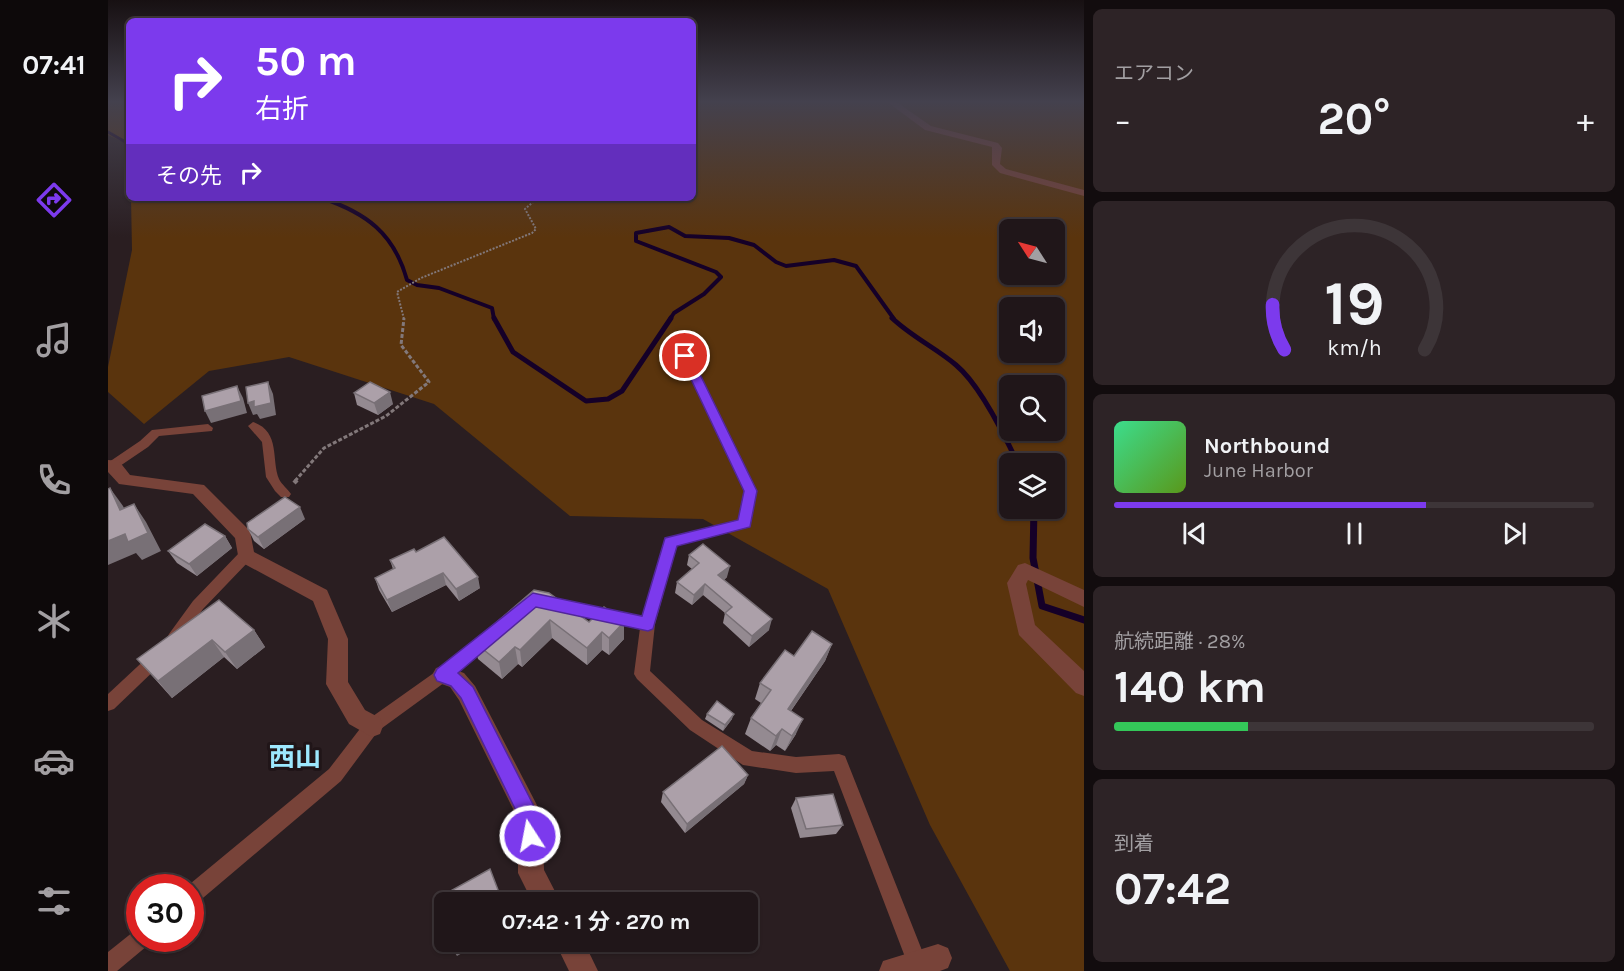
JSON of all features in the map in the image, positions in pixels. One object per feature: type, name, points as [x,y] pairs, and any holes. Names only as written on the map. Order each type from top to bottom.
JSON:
[{"type":"street","points":[[996,146],[996,165],[1003,171],[1084,193]]},
{"type":"street","points":[[110,466],[125,480],[198,489],[244,536],[245,556],[320,596],[338,639],[337,684],[357,717],[372,726]]},
{"type":"street","points":[[1084,598],[1025,570],[1016,584],[1026,629],[1084,686]]},
{"type":"street","points":[[443,675],[457,680],[467,693],[530,818],[531,873],[542,892]]},
{"type":"street","points":[[574,952],[584,971]]},
{"type":"lane","points":[[666,345],[685,356],[751,491],[745,523],[671,542],[648,624],[642,674],[696,725],[749,759],[796,765],[839,762],[916,964]]},
{"type":"lane","points":[[253,426],[268,443],[270,467],[275,486],[285,494]]},
{"type":"lane","points":[[110,466],[144,444],[156,433],[208,428]]},
{"type":"lane","points":[[108,704],[165,650],[198,606],[245,556]]},
{"type":"lane","points":[[533,599],[648,624]]},
{"type":"lane","points":[[204,884],[335,775],[372,726],[443,675],[497,630]]},
{"type":"lane","points":[[108,965],[126,950]]},
{"type":"path","points":[[285,494],[324,448],[386,416],[429,382],[400,345],[404,318],[397,292],[411,283],[532,233],[536,229],[525,210],[535,201]]},
{"type":"shaded area","points":[[696,146],[1084,146],[1084,971],[1010,971],[930,825],[828,589],[703,519],[570,516],[434,404],[289,357],[209,371],[144,424],[108,392],[108,367],[132,250],[131,201],[696,201]]},
{"type":"building","points":[[268,382],[271,403],[254,407],[254,401],[248,403],[246,387]]},
{"type":"building","points":[[370,382],[390,392],[374,403],[354,393]]},
{"type":"building","points":[[237,386],[241,401],[205,411],[202,396]]},
{"type":"building","points":[[110,488],[120,510],[134,504],[148,533],[128,542],[125,534],[108,541],[108,489]]},
{"type":"building","points":[[285,497],[300,507],[258,537],[248,529],[247,523]]},
{"type":"building","points":[[205,524],[225,536],[189,564],[168,551]]},
{"type":"building","points":[[444,537],[478,577],[456,589],[443,573],[387,600],[375,578],[395,568],[390,560],[414,549],[416,552]]},
{"type":"building","points":[[703,544],[730,566],[718,575],[772,619],[752,636],[725,613],[732,607],[705,584],[694,595],[677,582],[699,563],[689,555]]},
{"type":"building","points":[[534,590],[549,593],[589,622],[604,607],[624,622],[609,638],[602,632],[587,648],[550,620],[520,650],[515,647],[499,662],[474,642]]},
{"type":"building","points":[[219,600],[254,630],[225,652],[212,640],[158,681],[137,659]]},
{"type":"building","points":[[812,631],[832,644],[788,709],[803,719],[792,736],[782,729],[776,736],[751,718],[771,690],[760,683],[785,650],[794,656]]},
{"type":"building","points":[[717,701],[734,714],[725,725],[707,714]]},
{"type":"building","points":[[722,746],[748,775],[687,824],[663,792]]},
{"type":"building","points":[[833,794],[843,825],[806,829],[796,798]]},
{"type":"building","points":[[490,869],[499,892],[449,892]]},
{"type":"waterway","points":[[330,201],[365,218],[386,237],[394,249],[407,280],[417,285],[439,288],[492,308],[494,319]]},
{"type":"waterway","points":[[670,319],[674,313],[704,294],[721,277],[716,272],[636,241],[636,233],[669,227],[685,236],[729,238],[754,245],[776,262],[786,266],[834,260],[856,266],[894,319]]},
{"type":"waterway","points":[[494,318],[513,352],[586,401],[608,399],[622,391],[671,318]]},
{"type":"waterway","points":[[892,318],[965,374],[991,412],[1012,453]]},
{"type":"waterway","points":[[1034,519],[1033,558],[1042,606],[1084,620]]},
{"type":"district","name":"西山","points":[[295,757]]},
{"type":"route","points":[[530,836],[530,818],[467,693],[457,680],[443,675],[533,599],[648,624],[671,542],[745,523],[751,491],[685,356]]}]
